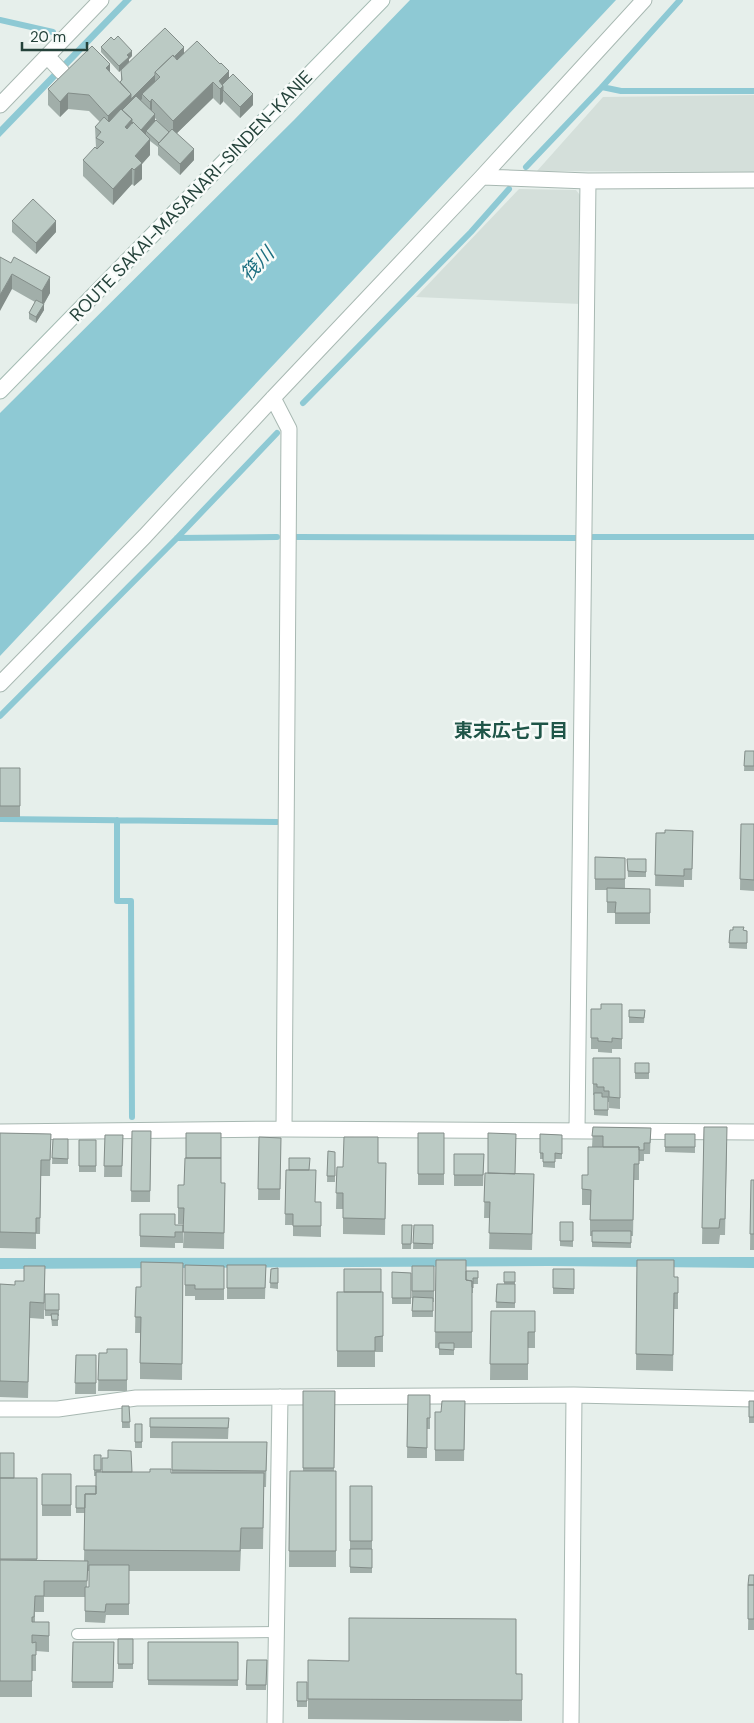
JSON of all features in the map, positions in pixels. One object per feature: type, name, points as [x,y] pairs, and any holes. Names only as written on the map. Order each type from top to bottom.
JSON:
[{"type":"street","points":[[0,105],[54,63],[101,0]]},
{"type":"street","name":"ROUTE SAKAI-MASANARI-SINDEN-KANIE","points":[[0,391],[382,0]]},
{"type":"street","points":[[0,684],[145,536],[482,177],[644,0]]},
{"type":"street","points":[[482,177],[588,181],[754,180]]},
{"type":"street","points":[[576,1130],[588,181]]},
{"type":"street","points":[[273,398],[289,429],[284,1129]]},
{"type":"street","points":[[0,1132],[284,1129],[754,1132]]},
{"type":"street","points":[[571,1723],[574,1395]]},
{"type":"street","points":[[0,1409],[58,1409],[136,1398],[574,1395],[754,1399]]},
{"type":"street","points":[[275,1723],[280,1397]]},
{"type":"lane","points":[[77,1634],[277,1632]]},
{"type":"shaded area","points":[[754,95],[754,172],[537,171],[603,97]]},
{"type":"shaded area","points":[[519,189],[576,190],[583,199],[581,304],[416,297]]},
{"type":"water","points":[[123,0],[132,0],[0,137],[0,127]]},
{"type":"water","name":"筏川","points":[[410,0],[616,0],[0,656],[0,413],[294,120]]},
{"type":"water","points":[[754,1257],[754,1268],[548,1266],[0,1269],[0,1258]]},
{"type":"building","points":[[165,28],[184,47],[155,72],[155,75],[131,99],[131,94],[120,82],[122,80],[121,70]]},
{"type":"building","points":[[118,36],[132,51],[127,55],[129,57],[119,66],[101,47],[111,37],[114,40]]},
{"type":"building","points":[[197,41],[229,71],[219,81],[223,86],[220,89],[213,82],[173,121],[152,99],[150,102],[142,94],[160,77],[155,72],[173,55],[177,60]]},
{"type":"building","points":[[92,46],[110,64],[106,68],[131,94],[108,116],[89,95],[68,93],[60,102],[48,89]]},
{"type":"building","points":[[233,74],[253,94],[240,107],[223,90],[222,85]]},
{"type":"building","points":[[136,96],[155,114],[141,130],[133,122],[132,124],[132,119],[122,110]]},
{"type":"building","points":[[121,109],[132,119],[125,127],[127,129],[133,122],[150,139],[135,156],[142,163],[134,170],[132,168],[113,189],[83,160],[95,147],[97,149],[104,142],[96,138],[101,132],[95,127],[104,117],[109,122]]},
{"type":"building","points":[[156,120],[169,132],[159,143],[146,131]]},
{"type":"building","points":[[172,129],[194,149],[180,164],[158,144]]},
{"type":"building","points":[[33,199],[56,221],[36,243],[12,221]]},
{"type":"building","points":[[0,257],[11,263],[14,257],[50,277],[42,291],[12,274],[0,295]]},
{"type":"building","points":[[36,300],[44,304],[36,317],[29,313]]},
{"type":"building","points":[[745,751],[754,751],[754,766],[744,766]]},
{"type":"building","points":[[0,768],[20,768],[20,806],[0,806]]},
{"type":"building","points":[[741,824],[754,824],[754,880],[740,879]]},
{"type":"building","points":[[665,830],[693,831],[692,869],[684,869],[684,876],[655,875],[656,833],[665,833]]},
{"type":"building","points":[[595,857],[625,858],[625,879],[595,879]]},
{"type":"building","points":[[627,859],[646,859],[646,872],[628,871]]},
{"type":"building","points":[[607,888],[650,889],[650,913],[615,913],[616,902],[607,902]]},
{"type":"building","points":[[733,927],[744,927],[743,930],[747,931],[747,943],[729,943],[730,930],[733,930]]},
{"type":"building","points":[[601,1004],[622,1004],[622,1039],[612,1038],[612,1042],[598,1041],[598,1038],[591,1038],[591,1009],[601,1009]]},
{"type":"building","points":[[629,1010],[645,1010],[644,1018],[629,1017]]},
{"type":"building","points":[[593,1058],[620,1058],[620,1098],[609,1097],[609,1091],[604,1091],[604,1087],[597,1087],[597,1084],[593,1084]]},
{"type":"building","points":[[635,1063],[649,1063],[649,1073],[635,1073]]},
{"type":"building","points":[[594,1093],[602,1093],[602,1097],[608,1097],[608,1110],[594,1110]]},
{"type":"building","points":[[593,1127],[651,1128],[650,1143],[644,1143],[644,1150],[639,1150],[639,1147],[603,1147],[603,1136],[592,1136]]},
{"type":"building","points":[[704,1127],[727,1127],[725,1219],[720,1219],[719,1228],[702,1228]]},
{"type":"building","points":[[132,1131],[151,1131],[150,1191],[131,1191]]},
{"type":"building","points":[[0,1133],[51,1134],[50,1160],[41,1160],[40,1218],[36,1218],[36,1233],[0,1232]]},
{"type":"building","points":[[186,1133],[221,1133],[221,1158],[186,1158]]},
{"type":"building","points":[[418,1133],[444,1133],[444,1174],[418,1174]]},
{"type":"building","points":[[488,1133],[516,1134],[515,1174],[488,1173]]},
{"type":"building","points":[[540,1134],[562,1135],[562,1154],[555,1153],[555,1162],[543,1162],[543,1153],[540,1153]]},
{"type":"building","points":[[665,1134],[695,1134],[695,1147],[665,1147]]},
{"type":"building","points":[[105,1135],[123,1135],[122,1166],[104,1166]]},
{"type":"building","points":[[259,1137],[281,1138],[280,1189],[258,1189]]},
{"type":"building","points":[[344,1137],[378,1137],[378,1163],[386,1163],[385,1219],[343,1218],[343,1193],[336,1193],[337,1167],[343,1167]]},
{"type":"building","points":[[53,1139],[68,1139],[68,1159],[52,1158]]},
{"type":"building","points":[[79,1140],[96,1140],[96,1166],[79,1166]]},
{"type":"building","points":[[588,1147],[639,1147],[639,1164],[634,1164],[633,1220],[590,1220],[591,1190],[582,1189],[582,1175],[588,1175]]},
{"type":"building","points":[[328,1151],[335,1152],[335,1176],[327,1176]]},
{"type":"building","points":[[454,1154],[484,1154],[483,1175],[454,1175]]},
{"type":"building","points":[[185,1158],[221,1158],[221,1183],[225,1183],[224,1233],[183,1232],[184,1208],[178,1208],[178,1185],[184,1185]]},
{"type":"building","points":[[289,1158],[310,1158],[309,1170],[289,1170]]},
{"type":"building","points":[[286,1170],[316,1170],[315,1202],[321,1202],[321,1226],[293,1226],[293,1214],[285,1214]]},
{"type":"building","points":[[485,1173],[534,1174],[532,1234],[489,1233],[490,1202],[484,1202]]},
{"type":"building","points":[[751,1180],[754,1180],[754,1234],[750,1234]]},
{"type":"building","points":[[140,1214],[175,1214],[175,1225],[183,1225],[183,1232],[175,1232],[175,1237],[140,1236]]},
{"type":"building","points":[[560,1222],[573,1222],[573,1241],[560,1241]]},
{"type":"building","points":[[402,1225],[412,1225],[411,1244],[402,1244]]},
{"type":"building","points":[[414,1225],[433,1225],[433,1244],[413,1243]]},
{"type":"building","points":[[592,1231],[631,1231],[631,1243],[592,1242]]},
{"type":"building","points":[[436,1260],[466,1260],[466,1280],[472,1281],[472,1332],[435,1332]]},
{"type":"building","points":[[637,1260],[674,1260],[674,1277],[678,1277],[678,1293],[674,1293],[673,1355],[636,1354]]},
{"type":"building","points":[[141,1262],[183,1263],[182,1364],[140,1363],[141,1317],[135,1317],[136,1287],[141,1287]]},
{"type":"building","points":[[185,1265],[224,1266],[224,1289],[195,1289],[195,1285],[185,1285]]},
{"type":"building","points":[[227,1265],[266,1265],[265,1288],[227,1288]]},
{"type":"building","points":[[24,1266],[45,1266],[44,1303],[30,1302],[28,1382],[0,1381],[0,1284],[15,1285],[15,1281],[24,1281]]},
{"type":"building","points":[[412,1266],[434,1266],[434,1291],[412,1291]]},
{"type":"building","points":[[278,1268],[278,1283],[270,1283],[271,1269]]},
{"type":"building","points":[[344,1269],[381,1269],[381,1292],[344,1292]]},
{"type":"building","points":[[553,1269],[574,1269],[574,1289],[553,1288]]},
{"type":"building","points":[[466,1271],[478,1271],[478,1278],[473,1278],[473,1288],[472,1281],[466,1280]]},
{"type":"building","points":[[392,1272],[411,1273],[411,1298],[392,1298]]},
{"type":"building","points":[[504,1272],[515,1272],[515,1282],[504,1282]]},
{"type":"building","points":[[497,1284],[515,1284],[515,1303],[496,1302]]},
{"type":"building","points":[[337,1292],[383,1292],[383,1336],[375,1337],[375,1351],[337,1351]]},
{"type":"building","points":[[45,1294],[59,1294],[59,1310],[45,1310]]},
{"type":"building","points":[[413,1297],[433,1298],[433,1311],[412,1311]]},
{"type":"building","points":[[491,1311],[535,1311],[535,1332],[528,1332],[528,1364],[490,1364]]},
{"type":"building","points":[[51,1314],[58,1314],[58,1320],[52,1320]]},
{"type":"building","points":[[439,1343],[454,1343],[454,1350],[439,1349]]},
{"type":"building","points":[[107,1349],[127,1349],[127,1380],[98,1380],[99,1353],[107,1353]]},
{"type":"building","points":[[76,1355],[96,1355],[96,1383],[75,1383]]},
{"type":"building","points":[[303,1391],[335,1391],[334,1468],[303,1468]]},
{"type":"building","points":[[408,1395],[430,1395],[430,1418],[427,1418],[427,1448],[407,1447]]},
{"type":"building","points":[[442,1401],[465,1401],[464,1450],[435,1450],[435,1412],[441,1412]]},
{"type":"building","points":[[749,1401],[754,1401],[754,1417],[749,1417]]},
{"type":"building","points":[[122,1406],[129,1406],[130,1422],[122,1422]]},
{"type":"building","points":[[150,1418],[229,1418],[228,1428],[150,1427]]},
{"type":"building","points":[[135,1424],[142,1424],[142,1442],[135,1442]]},
{"type":"building","points":[[172,1442],[267,1442],[266,1471],[172,1470]]},
{"type":"building","points":[[108,1450],[131,1451],[132,1472],[102,1472],[102,1458],[108,1458]]},
{"type":"building","points":[[0,1453],[14,1453],[14,1478],[0,1478]]},
{"type":"building","points":[[94,1455],[101,1455],[101,1470],[94,1470]]},
{"type":"building","points":[[150,1469],[171,1469],[171,1473],[264,1473],[263,1528],[241,1528],[240,1551],[84,1550],[85,1494],[96,1494],[96,1472],[150,1472]]},
{"type":"building","points":[[290,1471],[336,1471],[336,1551],[289,1551]]},
{"type":"building","points":[[42,1474],[71,1474],[71,1505],[42,1505]]},
{"type":"building","points":[[0,1478],[37,1478],[37,1559],[0,1559]]},
{"type":"building","points":[[76,1486],[96,1486],[96,1494],[85,1494],[85,1508],[76,1508]]},
{"type":"building","points":[[350,1486],[372,1486],[372,1541],[350,1541]]},
{"type":"building","points":[[350,1549],[372,1549],[372,1568],[350,1567]]},
{"type":"building","points":[[0,1560],[88,1561],[87,1581],[44,1581],[44,1596],[35,1596],[32,1622],[49,1622],[49,1636],[32,1635],[32,1643],[36,1642],[36,1655],[32,1655],[32,1681],[0,1681]]},
{"type":"building","points":[[89,1565],[129,1565],[129,1604],[106,1604],[105,1612],[85,1611],[85,1587],[89,1587]]},
{"type":"building","points":[[749,1575],[754,1575],[754,1585],[748,1585]]},
{"type":"building","points":[[748,1585],[754,1585],[754,1619],[748,1619]]},
{"type":"building","points":[[349,1618],[516,1619],[516,1674],[522,1674],[522,1700],[308,1699],[308,1660],[349,1661]]},
{"type":"building","points":[[118,1639],[133,1639],[133,1664],[118,1664]]},
{"type":"building","points":[[73,1642],[114,1642],[113,1682],[72,1682]]},
{"type":"building","points":[[148,1642],[238,1642],[238,1680],[148,1680]]},
{"type":"building","points":[[247,1660],[267,1660],[266,1685],[246,1685]]},
{"type":"building","points":[[297,1682],[307,1682],[307,1701],[297,1701]]},
{"type":"waterway","points":[[526,167],[602,87],[680,0]]},
{"type":"waterway","points":[[0,20],[53,32]]},
{"type":"waterway","points":[[602,87],[621,91],[754,91]]},
{"type":"waterway","points":[[303,403],[471,232],[509,189]]},
{"type":"waterway","points":[[0,716],[177,538],[277,433]]},
{"type":"waterway","points":[[177,538],[277,537]]},
{"type":"waterway","points":[[297,537],[577,538]]},
{"type":"waterway","points":[[593,537],[754,537]]},
{"type":"waterway","points":[[0,819],[277,822]]},
{"type":"waterway","points":[[117,820],[117,901],[131,901],[132,1117]]},
{"type":"district","name":"東末広七丁目","points":[[511,730]]}]
